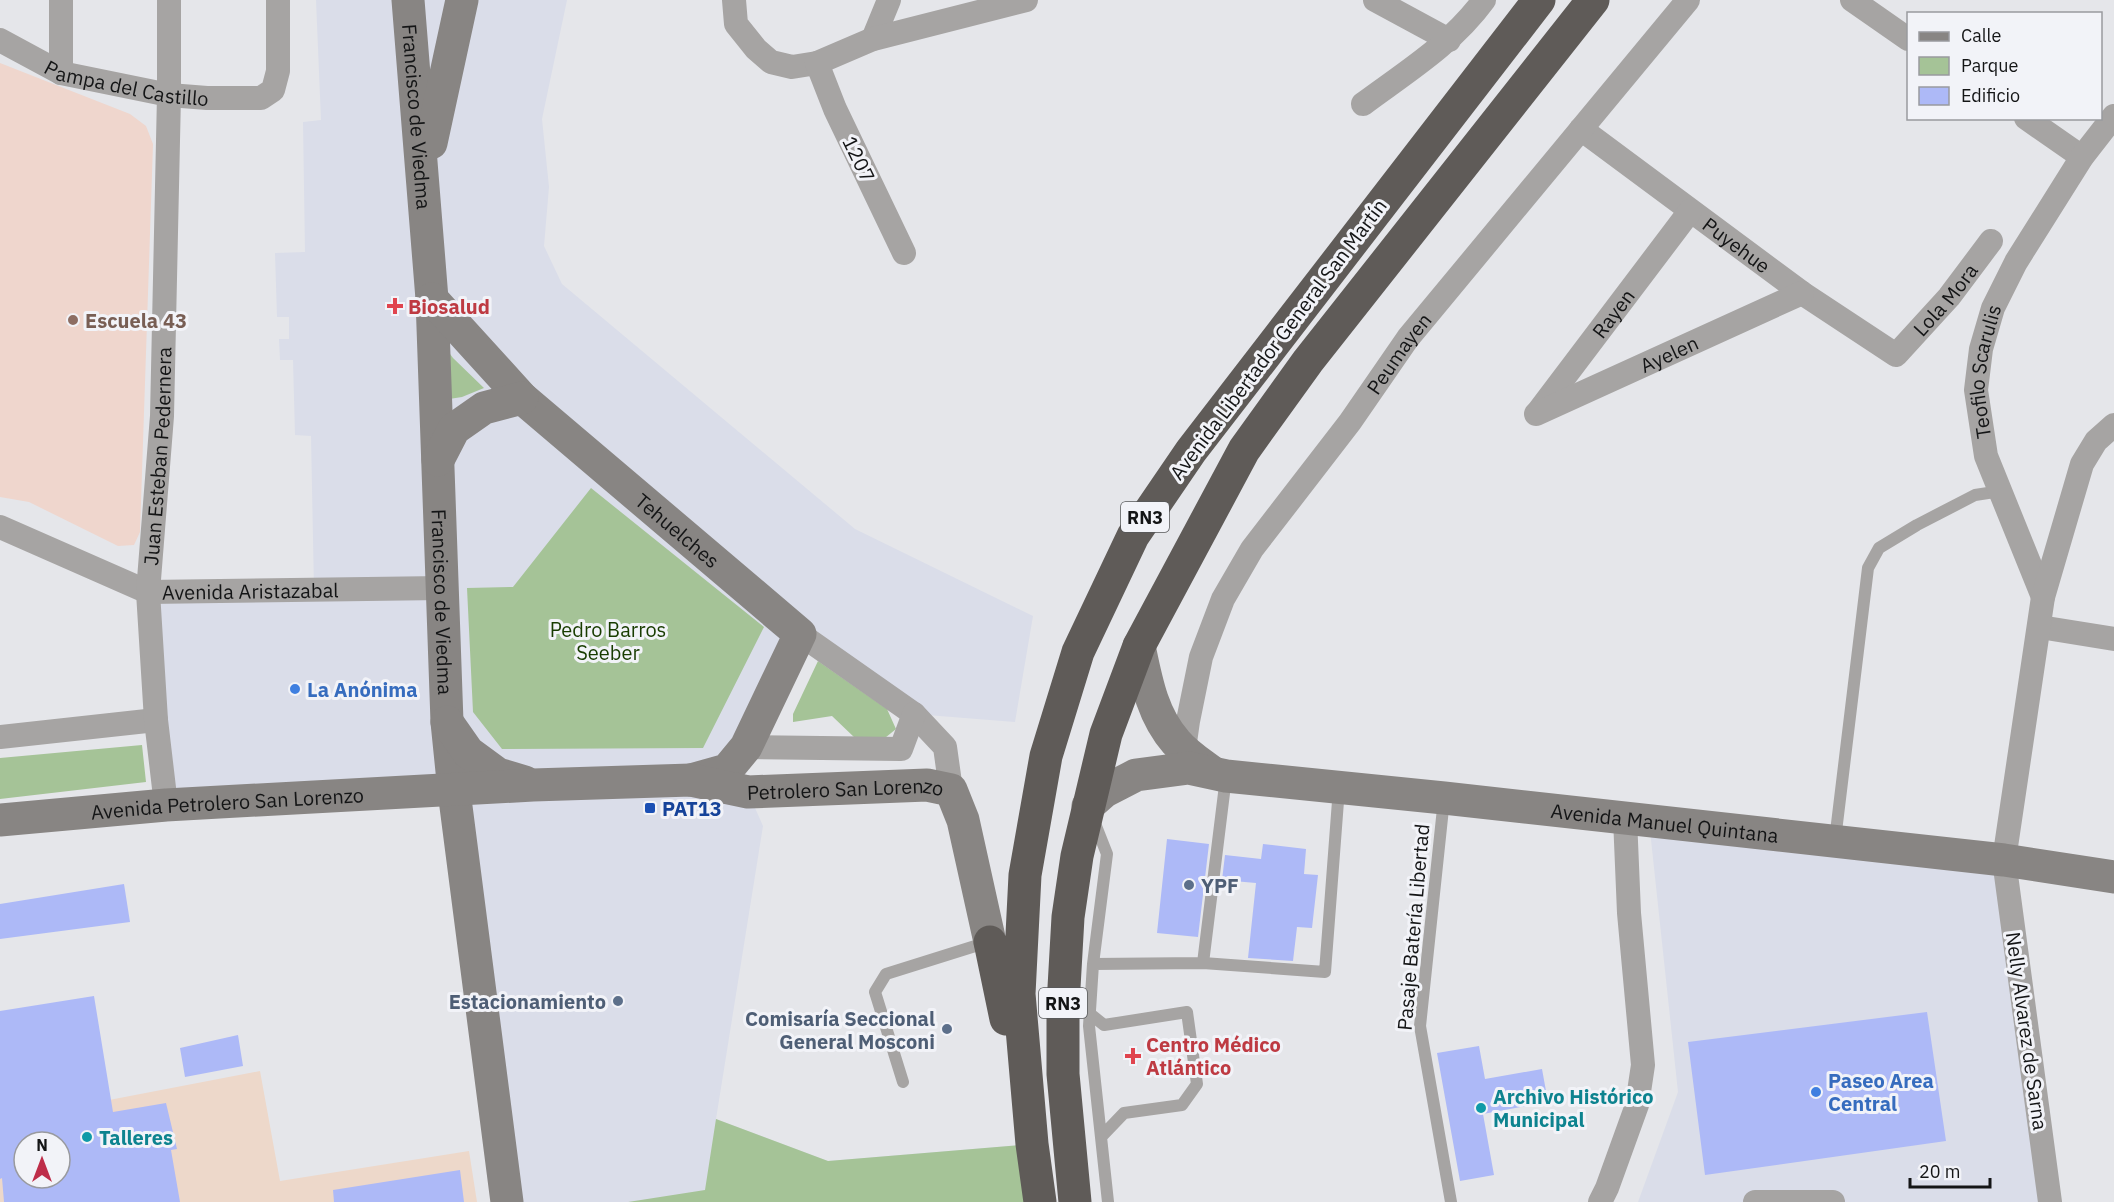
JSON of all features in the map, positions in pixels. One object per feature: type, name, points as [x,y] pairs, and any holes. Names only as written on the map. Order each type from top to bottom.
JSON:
[{"type":"highway","name":"Avenida Libertador General San Martín","points":[[1040,1202],[1032,1144],[1019,994],[1025,875],[1046,756],[1078,652],[1134,536],[1191,451],[1539,0]]},
{"type":"highway","name":"Avenida Libertador General San Martín","points":[[1075,1202],[1063,1074],[1077,997],[1068,917],[1077,856],[1106,734],[1139,646],[1251,441],[1308,361],[1593,0]]},
{"type":"highway","points":[[990,942],[1032,1144]]},
{"type":"main road","name":"Francisco de Viedma","points":[[408,0],[432,299],[447,722],[507,1202]]},
{"type":"main road","points":[[423,177],[462,0]]},
{"type":"main road","name":"Tehuelches","points":[[432,299],[522,398],[800,634]]},
{"type":"main road","points":[[438,460],[454,429],[484,408],[522,398]]},
{"type":"main road","name":"Petrolero San Lorenzo","points":[[691,780],[727,770],[746,747],[800,634]]},
{"type":"main road","points":[[1139,646],[1156,713],[1176,742],[1219,774]]},
{"type":"main road","points":[[447,722],[468,752],[498,774],[533,785]]},
{"type":"main road","name":"Avenida Manuel Quintana","points":[[1088,806],[1105,791],[1136,775],[1189,768],[1219,774],[1339,788],[2004,860],[2114,878]]},
{"type":"main road","name":"Petrolero San Lorenzo","points":[[454,790],[691,780],[748,792],[927,785],[951,790],[963,820],[990,942]]},
{"type":"main road","name":"Avenida Petrolero San Lorenzo","points":[[0,819],[166,805],[454,790]]},
{"type":"street","points":[[61,0],[61,73]]},
{"type":"street","name":"Juan Esteban Pedernera","points":[[166,805],[156,720],[148,592],[162,416],[169,0]]},
{"type":"street","name":"Pampa del Castillo","points":[[0,40],[61,73],[169,95],[261,99],[273,90],[278,71],[278,0]]},
{"type":"street","points":[[734,0],[736,24],[756,49],[771,62],[792,67],[817,63],[873,39],[1026,0]]},
{"type":"street","points":[[873,39],[889,0]]},
{"type":"street","points":[[1375,0],[1449,40]]},
{"type":"street","points":[[1363,104],[1449,40],[1484,0]]},
{"type":"street","name":"Peumayen","points":[[1184,749],[1201,657],[1223,599],[1252,549],[1350,422],[1408,338],[1688,0]]},
{"type":"street","points":[[1852,0],[1907,38]]},
{"type":"street","name":"1207","points":[[817,63],[835,109],[904,253]]},
{"type":"street","points":[[2029,120],[2082,157],[2114,116]]},
{"type":"street","name":"Puyehue","points":[[1581,129],[1802,293],[1896,355]]},
{"type":"street","name":"Teofilo Scarulis","points":[[2043,597],[1986,456],[1977,390],[1981,350],[1993,308],[2016,262],[2082,157]]},
{"type":"street","name":"Rayen","points":[[1536,414],[1690,211]]},
{"type":"street","name":"Lola Mora","points":[[1896,355],[1949,297],[1991,241]]},
{"type":"street","name":"Ayelen","points":[[1536,414],[1802,293]]},
{"type":"street","name":"Teofilo Scarulis","points":[[2004,860],[2043,597],[2082,464],[2096,441],[2114,425]]},
{"type":"street","name":"Avenida Aristazabal","points":[[0,527],[148,592],[442,588]]},
{"type":"street","points":[[2040,627],[2114,639]]},
{"type":"street","name":"Tehuelches","points":[[800,634],[914,714],[945,747],[951,790]]},
{"type":"street","points":[[746,747],[901,748],[914,714]]},
{"type":"street","points":[[0,737],[156,720]]},
{"type":"street","points":[[1600,1202],[1637,1105],[1642,1065],[1629,913],[1625,818]]},
{"type":"street","name":"Nelly Alvarez de Sarna","points":[[2004,860],[2050,1202]]},
{"type":"street","points":[[1611,1175],[1621,1202]]},
{"type":"street","points":[[1755,1202],[1833,1202]]},
{"type":"lane","points":[[1835,841],[1868,568],[1879,548],[1917,525],[1975,495],[2001,491]]},
{"type":"lane","points":[[1203,963],[1219,774]]},
{"type":"lane","points":[[1093,964],[1203,963],[1325,972],[1339,788]]},
{"type":"lane","name":"Pasaje Batería Libertad","points":[[1444,798],[1420,1026],[1452,1202]]},
{"type":"lane","points":[[1088,806],[1107,854],[1093,964],[1077,997],[1089,1026],[1108,1202]]},
{"type":"lane","points":[[903,1082],[875,992],[886,974],[990,942]]},
{"type":"lane","points":[[1077,997],[1093,964]]},
{"type":"lane","points":[[1077,997],[1104,1025],[1187,1012],[1197,1084],[1182,1105],[1124,1113],[1101,1137]]},
{"type":"shaded area","points":[[316,0],[567,0],[542,119],[549,187],[544,246],[562,284],[855,529],[1033,616],[1015,722],[914,714],[800,634],[727,770],[748,792],[763,826],[716,1119],[828,1161],[1020,1145],[1040,1202],[507,1202],[454,791],[166,805],[148,592],[314,589],[311,436],[295,435],[293,360],[280,360],[279,339],[289,339],[289,317],[277,317],[275,253],[305,252],[303,122],[321,120]]},
{"type":"shaded area","name":"Escuela 43","points":[[0,63],[130,114],[146,126],[153,144],[140,532],[134,545],[118,546],[29,502],[0,497]]},
{"type":"shaded area","points":[[1649,821],[2004,860],[2050,1202],[1638,1202],[1678,1092]]},
{"type":"shaded area","points":[[260,1071],[280,1181],[469,1151],[477,1202],[0,1202],[0,1121]]},
{"type":"green space","points":[[429,326],[453,358],[484,388],[462,397],[430,402]]},
{"type":"green space","name":"Pedro Barros Seeber","points":[[591,488],[764,627],[703,748],[502,749],[473,712],[467,588],[513,587]]},
{"type":"green space","points":[[818,661],[887,709],[896,729],[880,742],[855,738],[832,716],[793,722],[793,714]]},
{"type":"green space","points":[[142,745],[146,782],[0,799],[0,758]]},
{"type":"green space","points":[[716,1119],[828,1161],[1020,1145],[1026,1202],[628,1202],[705,1190]]},
{"type":"building","points":[[1167,839],[1209,844],[1198,937],[1157,933]]},
{"type":"building","points":[[1263,844],[1306,849],[1304,874],[1318,875],[1312,928],[1297,927],[1293,961],[1248,958],[1256,883],[1222,880],[1225,855],[1261,859]]},
{"type":"building","points":[[124,884],[130,922],[0,939],[0,904]]},
{"type":"building","points":[[94,996],[113,1112],[166,1103],[177,1149],[171,1150],[180,1202],[4,1202],[2,1178],[0,1179],[0,1011]]},
{"type":"building","name":"Paseo Area Central","points":[[1927,1012],[1946,1141],[1705,1175],[1688,1042]]},
{"type":"building","points":[[238,1035],[243,1066],[185,1077],[180,1048]]},
{"type":"building","name":"Archivo Histórico Municipal","points":[[1479,1046],[1485,1079],[1542,1069],[1548,1102],[1483,1114],[1494,1175],[1460,1181],[1437,1053]]},
{"type":"building","points":[[460,1170],[464,1202],[334,1202],[333,1190]]},
{"type":"place","name":"Biosalud","points":[[395,306]]},
{"type":"place","name":"Escuela 43","points":[[73,320]]},
{"type":"place","name":"La Anónima","points":[[295,689]]},
{"type":"place","name":"PAT13","points":[[650,808]]},
{"type":"place","name":"YPF","points":[[1189,885]]},
{"type":"place","name":"Estacionamiento","points":[[618,1001]]},
{"type":"place","name":"Comisaría Seccional General Mosconi","points":[[947,1029]]},
{"type":"place","name":"Centro Médico Atlántico","points":[[1133,1056]]},
{"type":"place","name":"Paseo Area Central","points":[[1816,1092]]},
{"type":"place","name":"Archivo Histórico Municipal","points":[[1481,1108]]},
{"type":"place","name":"Talleres","points":[[87,1137]]}]
